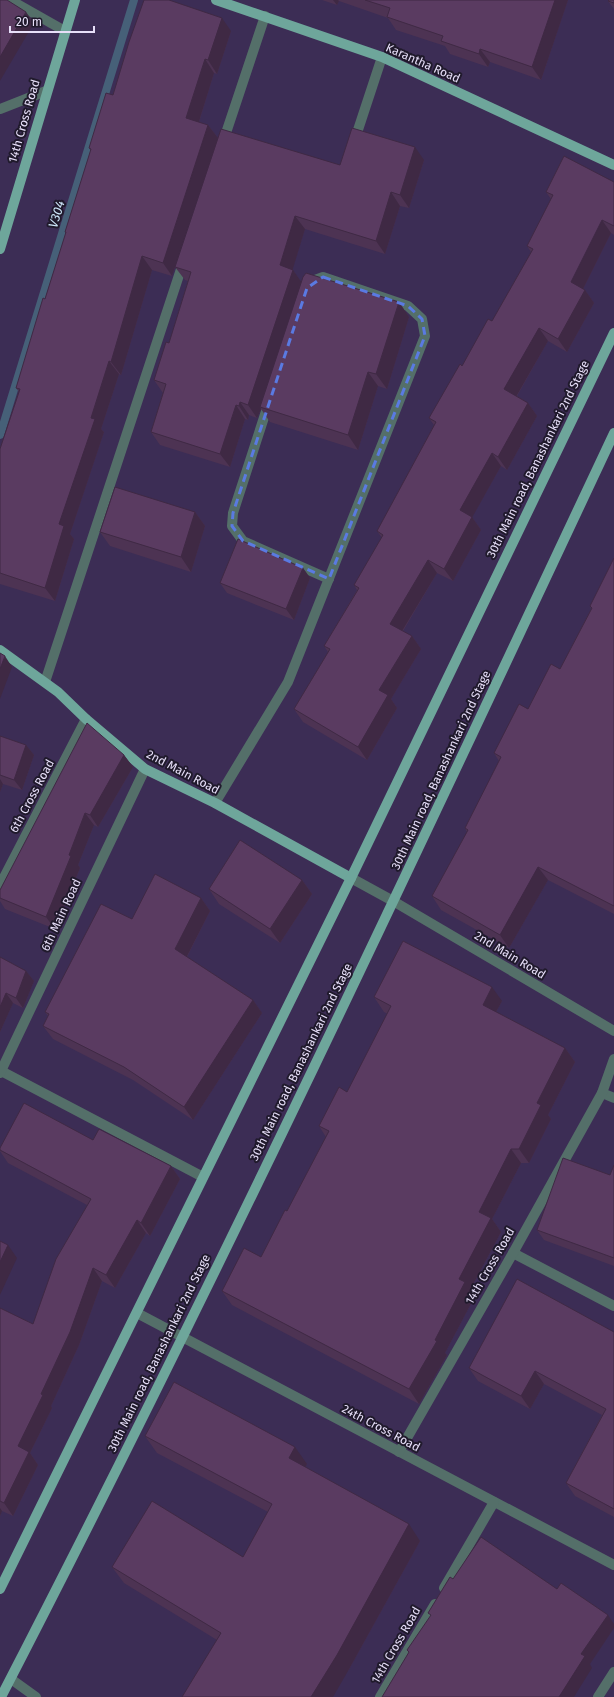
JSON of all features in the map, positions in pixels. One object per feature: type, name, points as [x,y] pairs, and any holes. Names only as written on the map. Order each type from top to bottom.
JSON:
[{"type":"main road","name":"14th Cross Road","points":[[0,249],[74,0]]},
{"type":"main road","name":"Karantha Road","points":[[216,0],[382,57],[614,165]]},
{"type":"main road","name":"30th Main road, Banashankari 2nd Stage","points":[[0,1589],[351,878],[614,333]]},
{"type":"main road","name":"30th Main road, Banashankari 2nd Stage","points":[[1,1697],[182,1338],[429,828],[614,433]]},
{"type":"main road","name":"2nd Main Road","points":[[0,650],[58,692],[86,719],[145,769],[215,803],[351,878]]},
{"type":"street","points":[[10,0],[65,31]]},
{"type":"street","points":[[220,152],[265,16]]},
{"type":"street","points":[[351,150],[382,57]]},
{"type":"street","points":[[0,110],[46,91]]},
{"type":"street","points":[[45,682],[188,251]]},
{"type":"street","points":[[215,803],[288,682],[425,336],[422,319],[408,306],[323,277],[315,280],[306,288],[304,296]]},
{"type":"street","points":[[272,393],[233,513],[232,526],[243,541],[329,579]]},
{"type":"street","name":"6th Cross Road","points":[[0,885],[86,719]]},
{"type":"street","name":"6th Main Road","points":[[0,1072],[145,769]]},
{"type":"street","name":"2nd Main Road","points":[[351,878],[393,901],[614,1032]]},
{"type":"street","name":"14th Cross Road","points":[[399,1452],[513,1253],[602,1093],[614,1059]]},
{"type":"street","points":[[0,1072],[203,1177]]},
{"type":"street","points":[[602,1093],[614,1098]]},
{"type":"street","points":[[513,1253],[614,1306]]},
{"type":"street","name":"24th Cross Road","points":[[137,1313],[614,1565]]},
{"type":"street","name":"14th Cross Road","points":[[380,1697],[494,1502]]},
{"type":"street","points":[[598,1697],[614,1672]]},
{"type":"street","points":[[11,1679],[36,1697]]},
{"type":"highlighted area","points":[[323,277],[408,306],[422,319],[425,336],[329,579],[243,541],[232,526],[233,513],[307,288]]},
{"type":"building","points":[[0,0],[7,0],[26,12],[0,57]]},
{"type":"building","points":[[144,0],[169,0],[222,18],[208,60],[205,59],[186,118],[208,125],[163,263],[142,256],[111,362],[109,361],[91,418],[95,419],[59,524],[64,526],[45,588],[0,573],[0,449],[20,389],[16,388],[43,298],[45,299],[66,232],[106,93],[113,95],[129,42]]},
{"type":"building","points":[[365,0],[555,0],[532,67],[480,49],[479,54],[441,41],[443,36],[387,17],[390,8]]},
{"type":"building","points":[[614,0],[614,3],[608,1]]},
{"type":"building","points":[[352,128],[415,147],[400,195],[391,192],[376,241],[295,216],[280,265],[293,270],[248,405],[240,402],[239,406],[236,405],[220,454],[151,432],[166,384],[154,380],[166,342],[169,343],[191,272],[175,267],[221,129],[340,165]]},
{"type":"building","points":[[564,156],[614,182],[614,226],[602,220],[571,282],[585,290],[558,339],[539,328],[504,389],[528,403],[498,457],[492,453],[460,510],[472,517],[444,569],[428,560],[390,624],[412,636],[379,690],[388,695],[358,747],[294,709],[330,649],[324,646],[359,588],[354,585],[383,535],[377,531],[436,422],[429,418],[460,364],[462,366],[488,319],[492,321],[533,249],[527,246],[553,195],[546,192]]},
{"type":"building","points":[[306,273],[399,302],[376,374],[368,372],[348,435],[260,407],[303,277]]},
{"type":"building","points":[[115,487],[195,512],[181,557],[100,532]]},
{"type":"building","points":[[238,539],[303,568],[286,609],[220,583]]},
{"type":"building","points":[[614,558],[614,906],[538,867],[500,935],[432,896],[468,830],[465,828],[501,757],[494,753],[519,704],[528,709],[551,664],[560,669],[592,608],[590,606]]},
{"type":"building","points":[[0,653],[5,656],[0,669]]},
{"type":"building","points":[[87,723],[124,755],[90,815],[85,813],[69,855],[71,856],[46,917],[0,898],[0,890]]},
{"type":"building","points":[[0,736],[26,745],[14,780],[0,775]]},
{"type":"building","points":[[240,840],[302,880],[270,929],[209,889]]},
{"type":"building","points":[[155,874],[201,898],[175,949],[253,1000],[184,1107],[124,1067],[43,1026],[49,1014],[45,1012],[101,904],[132,919]]},
{"type":"building","points":[[403,941],[492,987],[483,1005],[565,1048],[537,1103],[541,1105],[519,1149],[511,1149],[479,1212],[491,1218],[459,1279],[465,1282],[435,1340],[437,1341],[409,1389],[222,1291],[244,1248],[261,1257],[285,1210],[287,1211],[329,1131],[319,1126],[339,1087],[347,1092],[391,1006],[374,997]]},
{"type":"building","points":[[0,957],[26,971],[16,998],[6,993],[0,1007]]},
{"type":"building","points":[[24,1103],[93,1140],[99,1129],[171,1166],[141,1223],[137,1220],[106,1275],[93,1268],[70,1332],[41,1394],[43,1395],[18,1446],[29,1452],[4,1503],[0,1501],[0,1308],[33,1324],[56,1259],[91,1199],[0,1150]]},
{"type":"building","points":[[563,1158],[610,1175],[614,1165],[614,1258],[537,1230]]},
{"type":"building","points":[[0,1241],[8,1245],[0,1262]]},
{"type":"building","points":[[517,1279],[614,1332],[614,1509],[566,1483],[606,1409],[535,1371],[521,1396],[469,1368]]},
{"type":"building","points":[[174,1382],[295,1447],[289,1458],[409,1524],[337,1655],[311,1697],[182,1697],[221,1633],[112,1567],[152,1501],[243,1557],[272,1504],[145,1436]]},
{"type":"building","points":[[481,1537],[557,1589],[561,1583],[608,1615],[581,1654],[585,1656],[559,1697],[382,1697],[409,1652],[407,1650],[431,1615],[428,1613],[450,1577],[453,1579]]},
{"type":"waterway","name":"V304","points":[[0,435],[134,0]]}]
